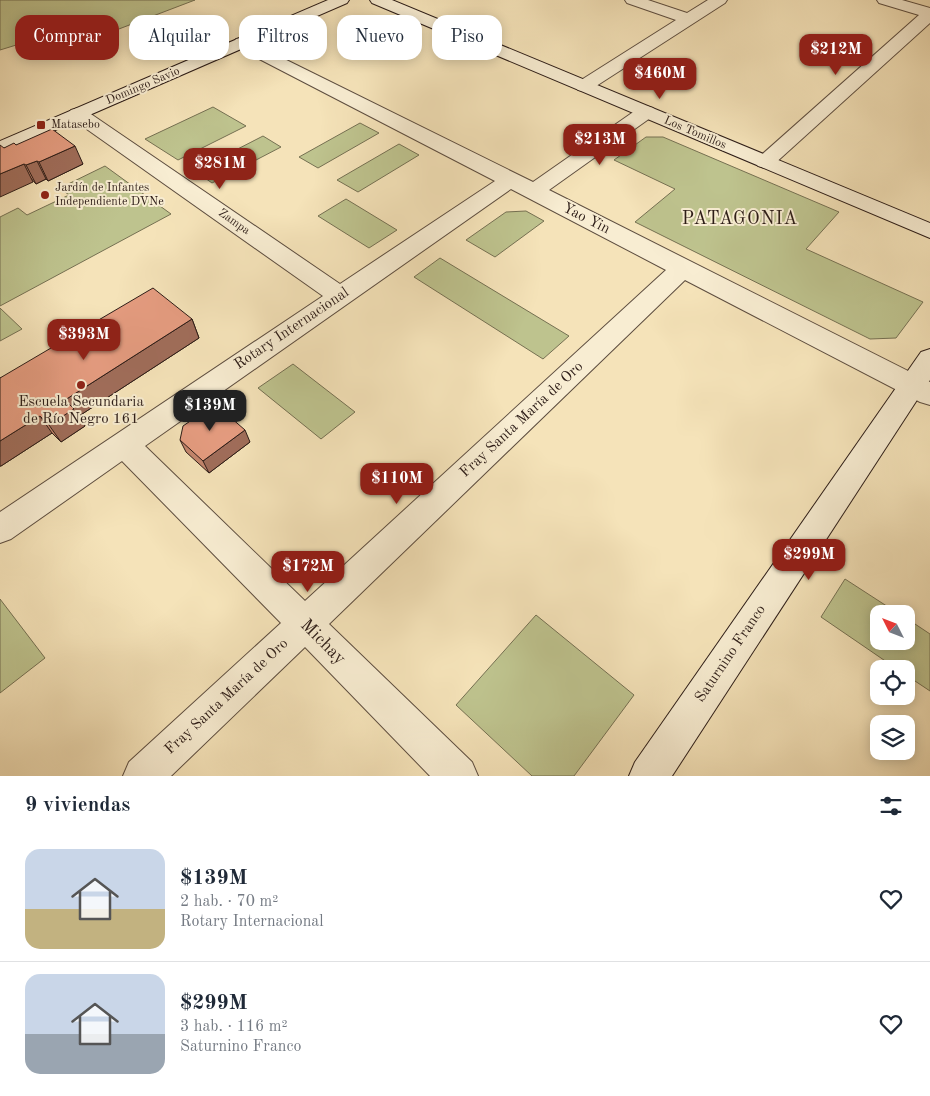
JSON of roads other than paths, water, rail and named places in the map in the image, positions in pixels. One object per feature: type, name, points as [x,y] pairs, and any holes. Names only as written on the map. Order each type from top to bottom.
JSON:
[{"type":"street","name":"Domingo Savio","points":[[306,15],[341,0]]},
{"type":"street","name":"Los Tomillos","points":[[378,0],[930,231]]},
{"type":"street","points":[[633,0],[689,19]]},
{"type":"street","points":[[584,86],[719,0]]},
{"type":"street","points":[[886,0],[930,14]]},
{"type":"street","points":[[765,162],[930,14]]},
{"type":"street","name":"Domingo Savio","points":[[0,148],[239,44]]},
{"type":"street","name":"Yao Yin","points":[[275,60],[921,390]]},
{"type":"street","name":"Rotary Internacional","points":[[0,529],[340,296],[646,112]]},
{"type":"street","name":"Zampa","points":[[78,114],[340,296]]},
{"type":"street","name":"Fray Santa María de Oro","points":[[142,776],[684,268]]},
{"type":"street","name":"Saturnino Franco","points":[[649,776],[921,390],[930,359]]},
{"type":"street","name":"Michay","points":[[124,444],[458,776]]},
{"type":"place","name":"Matasebo","points":[[41,125]]},
{"type":"place","name":"Jardín de Infantes Independiente DVNe","points":[[45,195]]},
{"type":"place","name":"Escuela Secundaria de Río Negro 161","points":[[81,385]]},
{"type":"district","name":"PATAGONIA","points":[[740,219]]}]
